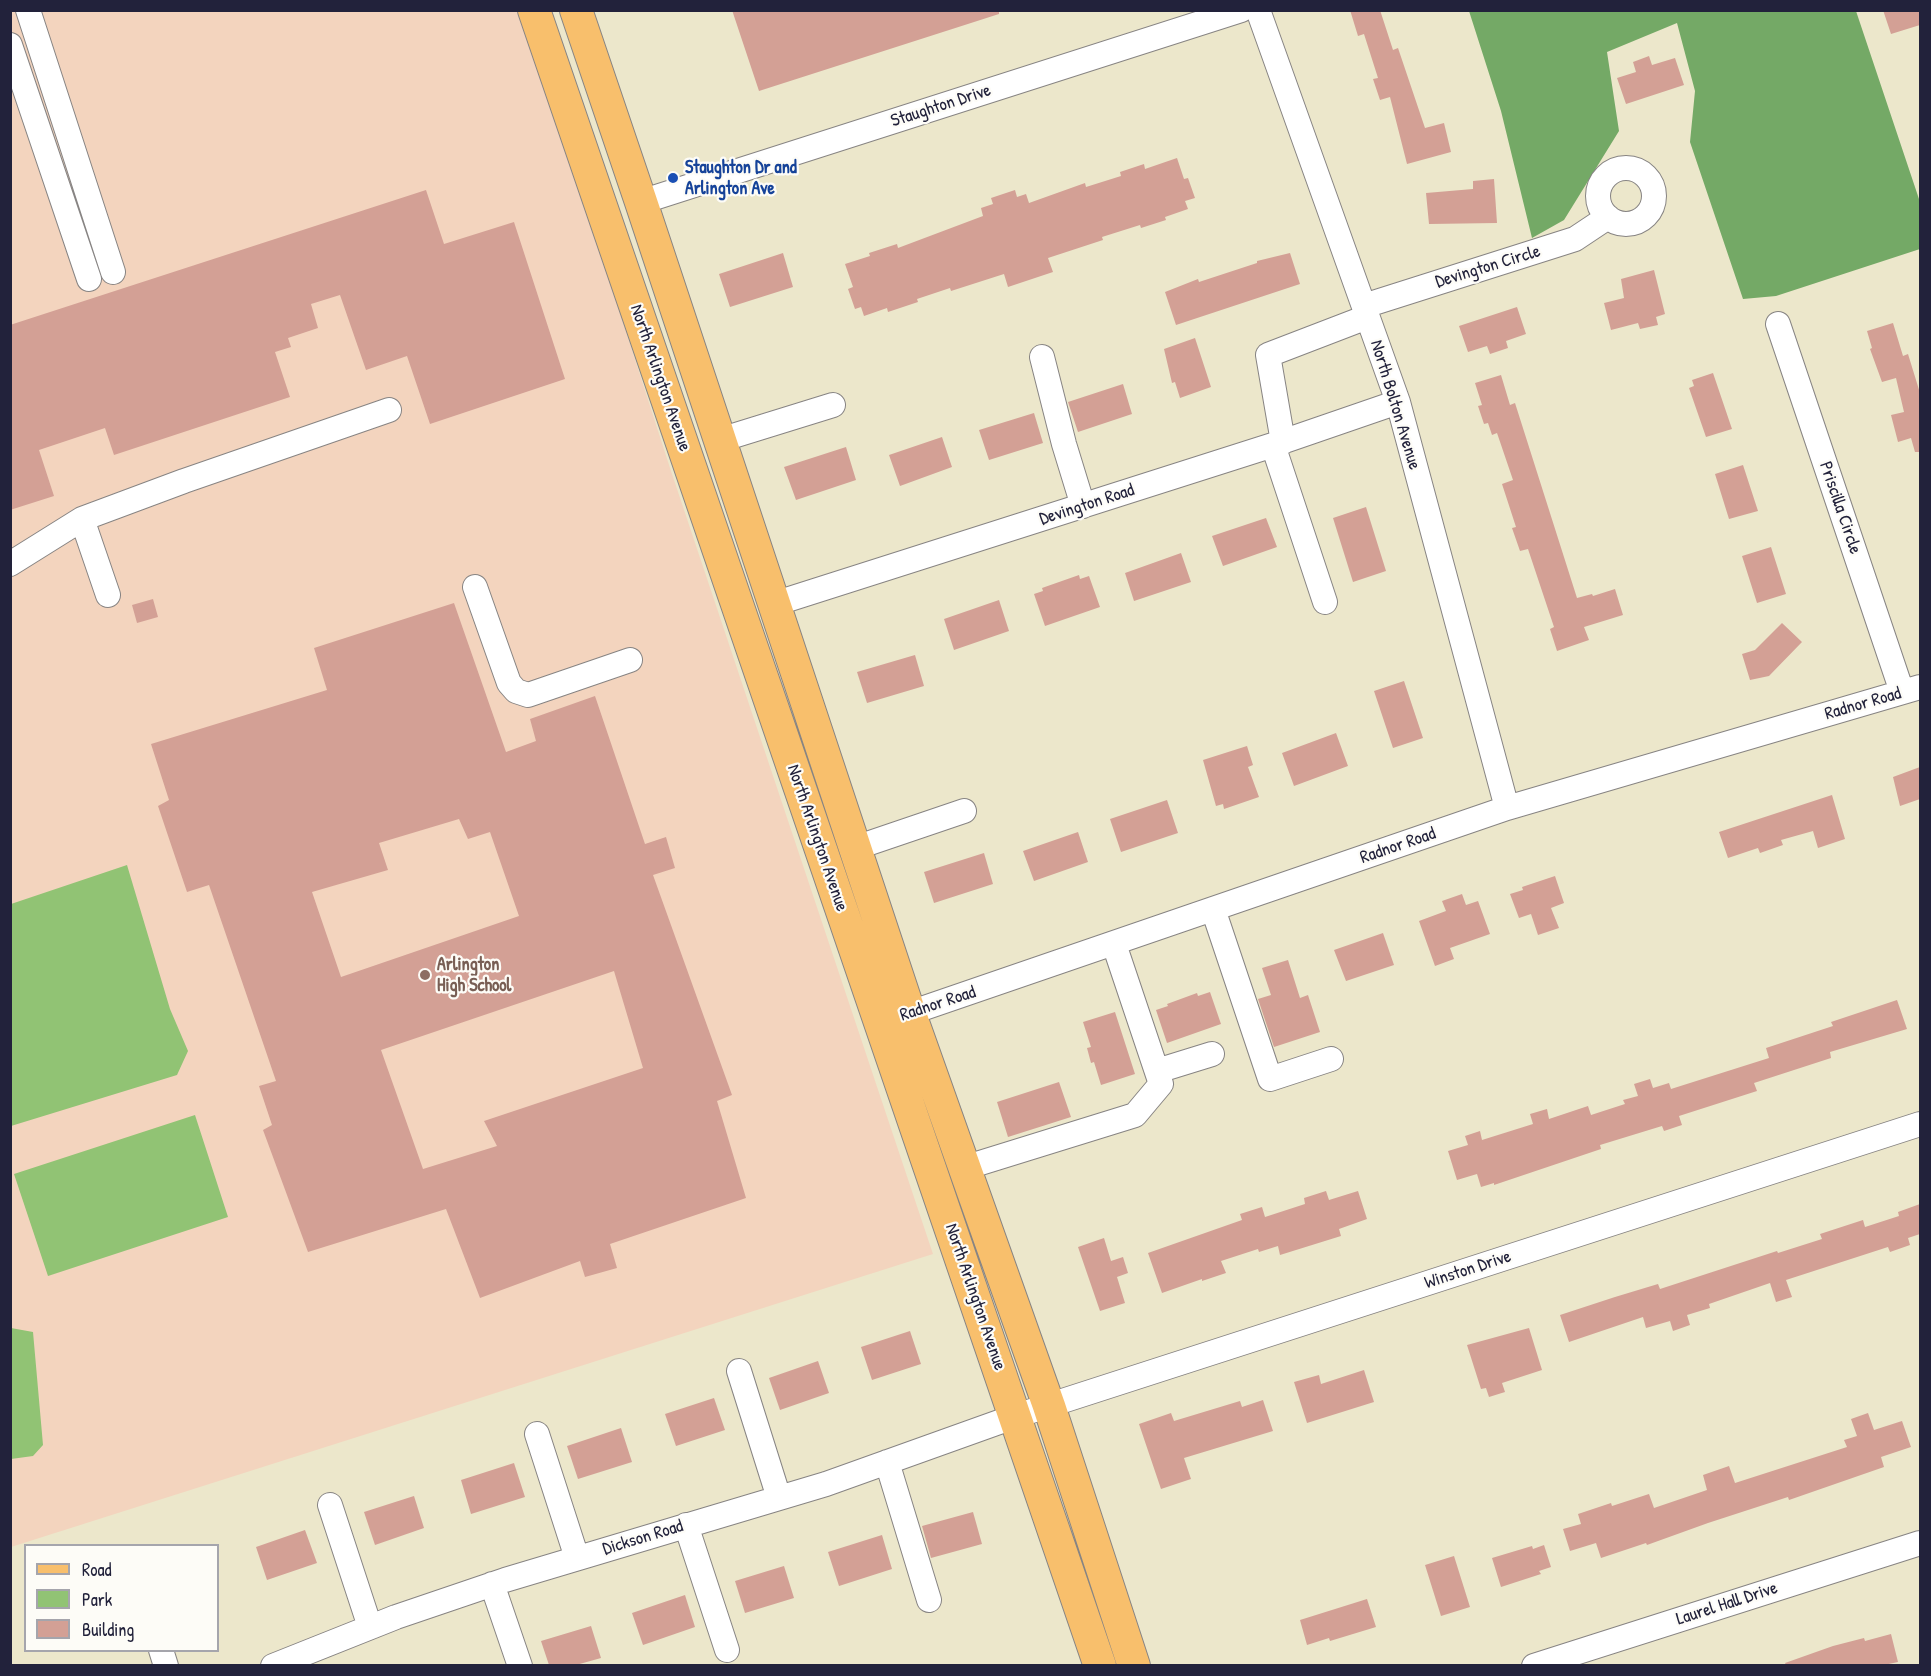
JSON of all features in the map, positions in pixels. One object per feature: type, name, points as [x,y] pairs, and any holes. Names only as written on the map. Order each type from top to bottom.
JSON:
[{"type":"main road","name":"North Arlington Avenue","points":[[534,10],[896,1018],[1016,1416],[1100,1665]]},
{"type":"main road","name":"North Arlington Avenue","points":[[576,10],[855,848],[896,1018],[964,1168],[1049,1406],[1134,1665]]},
{"type":"street","points":[[28,10],[113,272]]},
{"type":"street","name":"Staughton Drive","points":[[641,202],[1241,10]]},
{"type":"street","name":"North Bolton Avenue","points":[[1258,10],[1398,402],[1507,808]]},
{"type":"street","points":[[10,45],[89,279]]},
{"type":"street","name":"Devington Circle","points":[[1278,444],[1268,355],[1324,336],[1366,312],[1575,239],[1608,218]]},
{"type":"street","name":"Priscilla Circle","points":[[1778,324],[1911,690]]},
{"type":"street","points":[[1042,357],[1064,444],[1083,506]]},
{"type":"street","name":"Devington Road","points":[[774,604],[1278,444],[1398,402]]},
{"type":"street","points":[[720,440],[833,405]]},
{"type":"street","points":[[10,564],[82,519],[389,410]]},
{"type":"street","points":[[1278,444],[1325,602]]},
{"type":"street","points":[[82,519],[108,595]]},
{"type":"street","points":[[475,586],[509,682],[516,691],[528,695],[630,660]]},
{"type":"street","name":"Radnor Road","points":[[896,1018],[1507,808],[1911,690]]},
{"type":"street","points":[[855,848],[964,811]]},
{"type":"street","points":[[1213,909],[1270,1079],[1331,1059]]},
{"type":"street","points":[[964,1168],[1135,1115],[1161,1084],[1113,944]]},
{"type":"street","points":[[1157,1071],[1212,1054]]},
{"type":"street","name":"Winston Drive","points":[[1016,1416],[1920,1124]]},
{"type":"street","points":[[739,1371],[779,1498]]},
{"type":"street","name":"Dickson Road","points":[[273,1665],[297,1661],[370,1627],[492,1584],[779,1498],[1016,1416]]},
{"type":"street","points":[[537,1434],[577,1558]]},
{"type":"street","points":[[887,1462],[929,1600]]},
{"type":"street","points":[[330,1505],[370,1627]]},
{"type":"street","points":[[686,1525],[727,1650]]},
{"type":"street","name":"Laurel Hall Drive","points":[[1534,1665],[1920,1543]]},
{"type":"street","points":[[492,1584],[520,1665]]},
{"type":"shaded area","name":"Arlington High School","points":[[11,11],[523,11],[670,468],[933,1254],[11,1547]]},
{"type":"green space","points":[[1469,11],[1856,11],[1920,202],[1920,249],[1776,296],[1743,299],[1690,142],[1695,91],[1677,23],[1607,52],[1619,131],[1564,220],[1532,238],[1501,111]]},
{"type":"green space","points":[[127,865],[170,1009],[188,1051],[177,1075],[11,1126],[11,904]]},
{"type":"green space","points":[[195,1115],[228,1217],[48,1276],[14,1174]]},
{"type":"green space","points":[[11,1328],[33,1332],[43,1445],[33,1456],[11,1459]]},
{"type":"building","points":[[732,10],[999,10],[999,14],[759,91]]},
{"type":"building","points":[[1350,10],[1380,10],[1393,50],[1398,48],[1425,128],[1444,123],[1451,152],[1407,164],[1390,97],[1380,100],[1373,79],[1378,78],[1364,34],[1358,36]]},
{"type":"building","points":[[1883,10],[1920,10],[1920,25],[1891,34]]},
{"type":"building","points":[[1649,56],[1652,65],[1675,58],[1684,85],[1626,104],[1617,78],[1636,72],[1633,62]]},
{"type":"building","points":[[1177,158],[1184,179],[1188,178],[1195,198],[1185,201],[1188,209],[1165,217],[1166,220],[1141,228],[1140,225],[1102,237],[1103,240],[1048,258],[1053,272],[1008,287],[1004,274],[951,291],[950,288],[888,312],[887,308],[864,316],[861,307],[855,309],[848,289],[853,287],[845,264],[870,256],[869,253],[897,244],[898,248],[983,216],[981,208],[993,204],[991,198],[1015,190],[1017,197],[1026,194],[1029,203],[1085,183],[1086,187],[1121,176],[1120,172],[1144,164],[1145,169]]},
{"type":"building","points":[[1494,179],[1497,223],[1429,224],[1426,193],[1473,189],[1473,181]]},
{"type":"building","points":[[426,190],[444,244],[514,222],[565,379],[430,424],[407,356],[366,370],[340,295],[311,304],[318,328],[288,338],[291,347],[275,352],[290,397],[114,455],[105,428],[39,450],[54,496],[10,510],[10,325]]},
{"type":"building","points":[[783,253],[793,287],[730,307],[719,274]]},
{"type":"building","points":[[1290,253],[1300,284],[1176,325],[1165,292],[1198,279],[1199,282],[1257,263],[1257,261]]},
{"type":"building","points":[[1654,270],[1665,314],[1656,317],[1658,325],[1640,329],[1638,323],[1611,330],[1604,303],[1624,298],[1621,279]]},
{"type":"building","points":[[1517,307],[1526,334],[1506,341],[1508,348],[1490,354],[1487,346],[1468,352],[1459,326]]},
{"type":"building","points":[[1893,323],[1903,356],[1908,354],[1920,393],[1920,452],[1915,452],[1911,438],[1898,442],[1891,415],[1904,412],[1896,378],[1882,382],[1870,349],[1872,348],[1867,331]]},
{"type":"building","points":[[1195,338],[1211,387],[1180,398],[1175,382],[1172,383],[1164,349]]},
{"type":"building","points":[[1713,373],[1732,429],[1706,437],[1689,388],[1694,386],[1692,380]]},
{"type":"building","points":[[1501,375],[1510,405],[1515,403],[1577,598],[1615,589],[1623,615],[1584,627],[1589,640],[1557,651],[1550,629],[1554,627],[1528,549],[1520,551],[1512,528],[1516,527],[1502,484],[1513,480],[1497,433],[1492,435],[1488,423],[1484,424],[1478,406],[1482,405],[1475,383]]},
{"type":"building","points":[[1123,384],[1132,414],[1078,432],[1068,402]]},
{"type":"building","points":[[1034,413],[1043,443],[989,460],[979,430]]},
{"type":"building","points":[[942,437],[952,467],[900,486],[889,455]]},
{"type":"building","points":[[846,447],[856,480],[796,500],[784,467]]},
{"type":"building","points":[[1743,465],[1758,511],[1729,519],[1715,474]]},
{"type":"building","points":[[1366,507],[1386,571],[1353,582],[1333,518]]},
{"type":"building","points":[[1266,518],[1277,547],[1223,566],[1212,536]]},
{"type":"building","points":[[1771,547],[1786,594],[1757,603],[1742,556]]},
{"type":"building","points":[[1181,553],[1191,582],[1134,601],[1125,573]]},
{"type":"building","points":[[1079,575],[1080,579],[1089,576],[1100,607],[1045,626],[1034,594],[1043,591],[1042,588]]},
{"type":"building","points":[[153,599],[158,617],[137,623],[132,605]]},
{"type":"building","points":[[999,600],[1009,631],[954,650],[944,619]]},
{"type":"building","points":[[454,603],[506,752],[536,741],[530,719],[595,696],[645,844],[666,837],[675,868],[653,875],[732,1095],[717,1101],[746,1198],[610,1244],[617,1268],[585,1277],[580,1261],[480,1298],[446,1209],[308,1252],[263,1130],[272,1125],[259,1086],[276,1081],[209,885],[187,892],[158,806],[169,800],[151,744],[327,690],[314,648]],"holes":[[[459,819],[468,839],[490,832],[519,916],[341,977],[312,892],[388,870],[379,843]],[[614,971],[643,1068],[484,1121],[497,1146],[423,1169],[381,1050]]]},
{"type":"building","points":[[1782,623],[1802,642],[1769,676],[1750,680],[1742,654],[1755,650]]},
{"type":"building","points":[[915,655],[924,686],[867,703],[857,672]]},
{"type":"building","points":[[1404,681],[1423,738],[1393,748],[1374,691]]},
{"type":"building","points":[[1336,733],[1348,766],[1294,786],[1282,753]]},
{"type":"building","points":[[1247,746],[1253,765],[1248,767],[1259,797],[1224,809],[1223,804],[1216,806],[1203,760]]},
{"type":"building","points":[[1920,767],[1920,799],[1900,806],[1893,777]]},
{"type":"building","points":[[1832,795],[1845,839],[1818,848],[1813,831],[1781,840],[1783,845],[1760,853],[1758,848],[1728,858],[1719,832]]},
{"type":"building","points":[[1167,800],[1178,833],[1121,852],[1110,819]]},
{"type":"building","points":[[1078,832],[1088,862],[1034,881],[1023,851]]},
{"type":"building","points":[[984,853],[993,884],[934,903],[924,872]]},
{"type":"building","points":[[1555,876],[1564,903],[1551,908],[1559,928],[1538,935],[1531,914],[1519,918],[1510,894],[1523,890],[1522,887]]},
{"type":"building","points":[[1462,894],[1466,905],[1478,901],[1490,934],[1450,948],[1454,959],[1435,966],[1419,921],[1446,911],[1442,901]]},
{"type":"building","points":[[1383,933],[1394,965],[1346,981],[1334,950]]},
{"type":"building","points":[[1288,960],[1300,998],[1308,995],[1320,1032],[1274,1047],[1258,999],[1271,995],[1262,968]]},
{"type":"building","points":[[1210,992],[1221,1024],[1167,1043],[1156,1010],[1197,993],[1198,996]]},
{"type":"building","points":[[1897,1000],[1907,1029],[1830,1052],[1831,1058],[1754,1083],[1757,1091],[1679,1116],[1682,1125],[1664,1131],[1662,1126],[1600,1145],[1601,1149],[1494,1185],[1494,1183],[1481,1187],[1477,1174],[1457,1180],[1448,1151],[1468,1145],[1465,1136],[1480,1131],[1482,1140],[1533,1124],[1530,1114],[1547,1109],[1549,1119],[1588,1106],[1591,1115],[1625,1104],[1623,1100],[1638,1096],[1634,1084],[1650,1079],[1653,1088],[1669,1083],[1671,1089],[1769,1058],[1766,1048],[1833,1026],[1831,1022]]},
{"type":"building","points":[[1115,1012],[1135,1074],[1101,1085],[1094,1062],[1091,1063],[1087,1048],[1091,1047],[1083,1022]]},
{"type":"building","points":[[1059,1082],[1071,1117],[1008,1137],[997,1102]]},
{"type":"building","points":[[1326,1191],[1329,1200],[1358,1191],[1367,1219],[1339,1229],[1341,1236],[1280,1255],[1278,1246],[1259,1252],[1258,1249],[1221,1261],[1226,1273],[1162,1293],[1148,1253],[1242,1220],[1240,1214],[1262,1207],[1265,1217],[1305,1204],[1304,1198]]},
{"type":"building","points":[[1920,1204],[1920,1234],[1908,1238],[1910,1245],[1890,1252],[1888,1247],[1786,1280],[1792,1297],[1776,1302],[1770,1283],[1709,1304],[1710,1308],[1687,1315],[1690,1325],[1673,1331],[1670,1321],[1646,1328],[1643,1317],[1569,1342],[1560,1315],[1658,1284],[1660,1289],[1777,1251],[1778,1253],[1822,1239],[1820,1234],[1863,1220],[1865,1227],[1899,1216],[1898,1212]]},
{"type":"building","points":[[1104,1238],[1111,1261],[1123,1257],[1128,1273],[1117,1277],[1125,1303],[1100,1311],[1078,1247]]},
{"type":"building","points":[[1529,1328],[1542,1370],[1502,1383],[1505,1392],[1489,1397],[1486,1388],[1481,1389],[1467,1345]]},
{"type":"building","points":[[910,1331],[921,1364],[872,1380],[861,1347]]},
{"type":"building","points":[[818,1361],[829,1393],[780,1410],[769,1378]]},
{"type":"building","points":[[1364,1370],[1374,1402],[1307,1423],[1294,1382],[1319,1375],[1321,1384]]},
{"type":"building","points":[[714,1398],[725,1430],[676,1446],[665,1414]]},
{"type":"building","points":[[1263,1400],[1273,1431],[1184,1458],[1191,1479],[1161,1489],[1139,1424],[1171,1413],[1174,1421],[1240,1401],[1242,1407]]},
{"type":"building","points":[[1868,1413],[1874,1430],[1902,1421],[1911,1447],[1881,1457],[1884,1467],[1789,1500],[1788,1497],[1647,1545],[1646,1543],[1601,1558],[1596,1543],[1570,1551],[1563,1529],[1581,1524],[1578,1514],[1649,1494],[1654,1508],[1707,1490],[1703,1475],[1729,1466],[1735,1483],[1847,1447],[1844,1440],[1857,1436],[1851,1419]]},
{"type":"building","points":[[621,1428],[632,1462],[578,1479],[567,1446]]},
{"type":"building","points":[[514,1463],[525,1497],[471,1514],[461,1480]]},
{"type":"building","points":[[414,1496],[424,1528],[375,1545],[364,1512]]},
{"type":"building","points":[[973,1512],[982,1544],[931,1558],[922,1526]]},
{"type":"building","points":[[305,1530],[317,1563],[267,1580],[256,1547]]},
{"type":"building","points":[[882,1535],[892,1569],[839,1586],[828,1552]]},
{"type":"building","points":[[1544,1545],[1551,1567],[1539,1571],[1541,1574],[1501,1587],[1492,1558],[1532,1546],[1533,1549]]},
{"type":"building","points":[[1454,1556],[1470,1607],[1441,1616],[1425,1565]]},
{"type":"building","points":[[784,1566],[794,1598],[745,1613],[735,1581]]},
{"type":"building","points":[[685,1595],[695,1627],[643,1645],[632,1613]]},
{"type":"building","points":[[1367,1599],[1376,1627],[1330,1641],[1329,1638],[1307,1645],[1300,1620]]},
{"type":"building","points":[[591,1626],[601,1658],[576,1665],[549,1665],[541,1641]]},
{"type":"building","points":[[1891,1634],[1898,1662],[1884,1665],[1786,1665],[1785,1663],[1833,1646]]},
{"type":"place","name":"Staughton Dr and Arlington Ave","points":[[673,178]]},
{"type":"place","name":"Arlington High School","points":[[425,975]]}]
